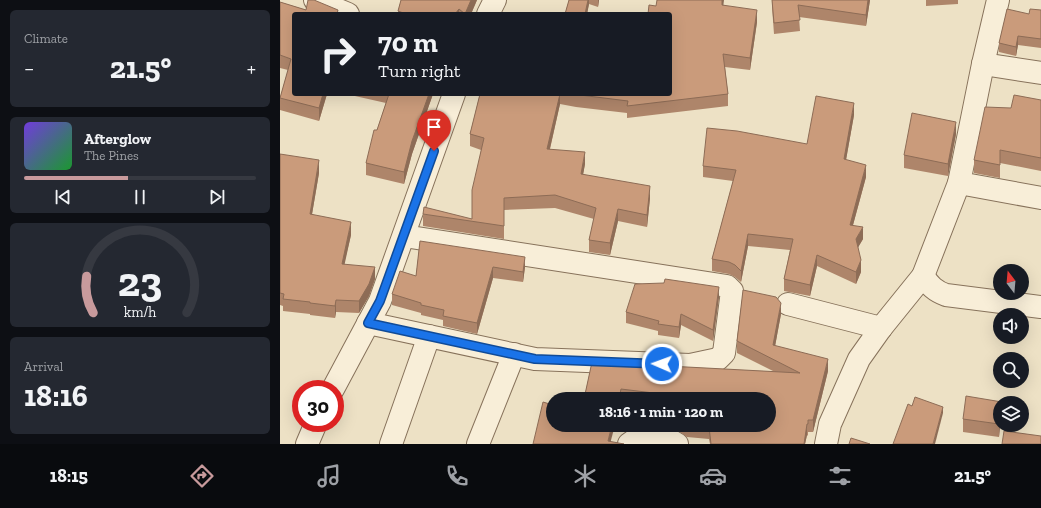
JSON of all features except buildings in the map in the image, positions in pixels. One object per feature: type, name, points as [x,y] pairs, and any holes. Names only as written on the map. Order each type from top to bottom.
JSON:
[{"type":"street","points":[[315,0],[343,12]]},
{"type":"street","points":[[489,12],[495,0]]},
{"type":"street","points":[[826,444],[830,424],[859,359],[881,328],[923,276],[959,183],[982,64],[998,0]]},
{"type":"street","points":[[982,64],[1041,73]]},
{"type":"street","points":[[337,380],[380,301],[453,96]]},
{"type":"street","points":[[959,183],[1041,198]]},
{"type":"street","points":[[368,323],[535,359],[690,365],[718,359],[724,353],[732,291],[727,286],[404,236]]},
{"type":"street","points":[[923,276],[930,286],[937,292],[946,295],[1041,307]]},
{"type":"street","points":[[788,304],[881,328]]},
{"type":"street","points":[[391,444],[429,336]]},
{"type":"street","points":[[478,444],[514,354]]},
{"type":"street","points":[[307,444],[312,432]]},
{"type":"street","points":[[629,444],[635,439],[649,436],[670,439],[677,444]]},
{"type":"route","points":[[434,151],[380,301],[368,323],[535,359],[662,364]]}]
